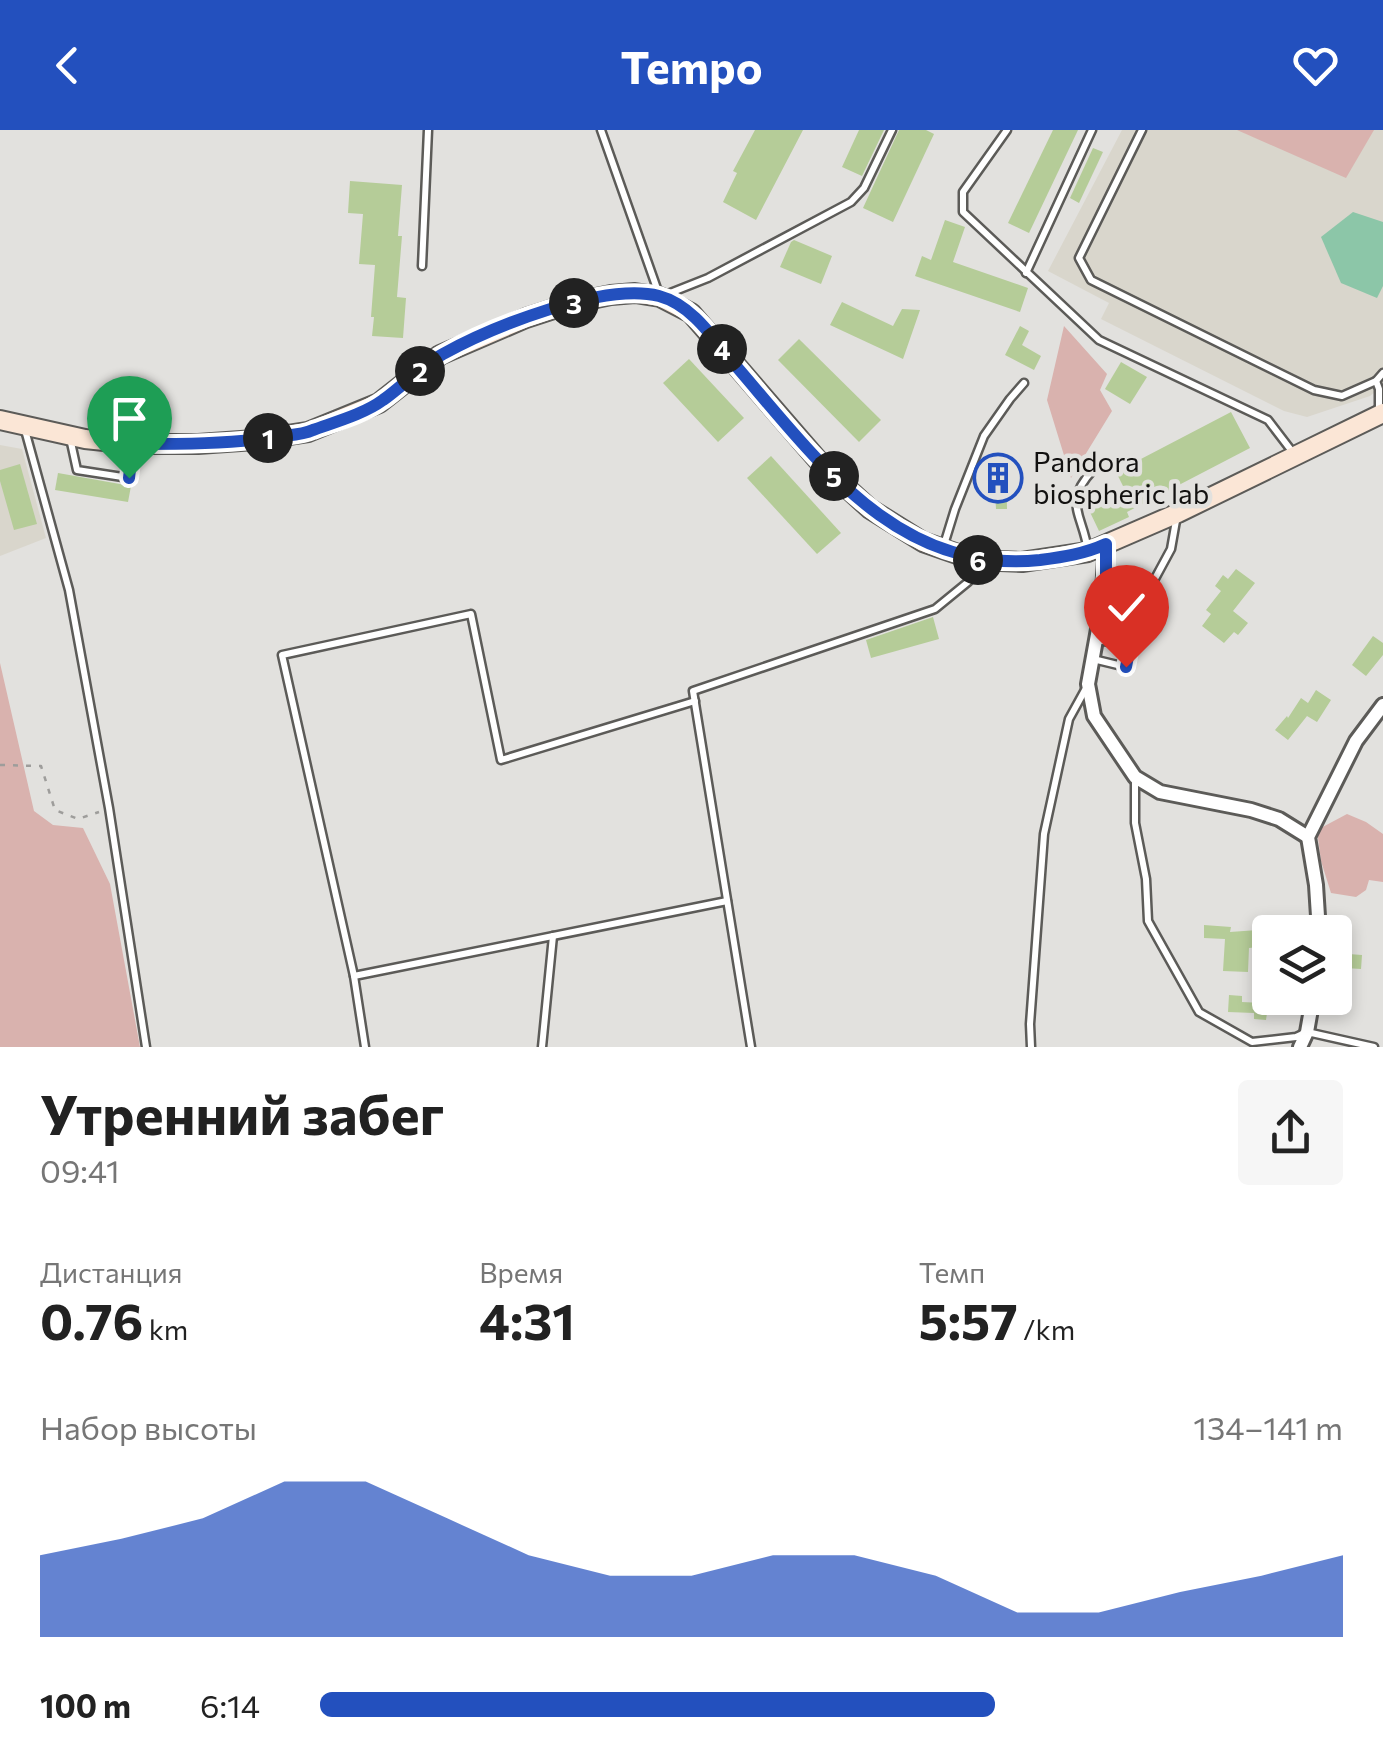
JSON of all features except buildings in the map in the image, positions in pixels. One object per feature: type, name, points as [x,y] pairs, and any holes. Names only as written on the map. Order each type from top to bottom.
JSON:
[{"type":"street","points":[[0,420],[70,436],[133,444],[198,444],[308,432],[379,404],[440,356],[526,318],[611,295],[660,296],[691,313],[822,466],[870,509],[943,549],[976,560],[1022,562],[1097,548],[1381,414]]},
{"type":"street","points":[[1097,548],[1106,576],[1088,684],[1094,716],[1136,777],[1160,792],[1279,819],[1308,837]]},
{"type":"street","points":[[1317,915],[1308,837],[1356,741],[1383,705]]},
{"type":"street","points":[[1300,1047],[1310,1015]]},
{"type":"lane","points":[[422,266],[428,130]]},
{"type":"lane","points":[[601,130],[660,296],[708,278],[851,202],[864,188],[892,130]]},
{"type":"lane","points":[[1007,130],[963,192],[963,212],[1099,340],[1268,420],[1295,455]]},
{"type":"lane","points":[[1026,273],[1092,130]]},
{"type":"lane","points":[[1142,130],[1079,258],[1092,280],[1314,390],[1342,396],[1383,374]]},
{"type":"lane","points":[[1376,381],[1381,414]]},
{"type":"lane","points":[[943,549],[984,436],[1024,384]]},
{"type":"lane","points":[[24,424],[69,590],[109,808],[146,1047]]},
{"type":"lane","points":[[70,436],[77,470],[129,478],[133,444]]},
{"type":"lane","points":[[1093,470],[1080,484],[1075,506],[1086,536],[1097,548]]},
{"type":"lane","points":[[1091,659],[1126,667],[1133,630],[1171,550],[1178,513]]},
{"type":"lane","points":[[750,1047],[693,691],[935,609],[968,582],[976,560]]},
{"type":"lane","points":[[365,1047],[354,976],[282,655],[471,614],[501,760],[695,702]]},
{"type":"lane","points":[[1100,619],[1133,630]]},
{"type":"lane","points":[[1096,640],[1130,645]]},
{"type":"lane","points":[[1031,1047],[1044,834],[1069,719],[1088,684]]},
{"type":"lane","points":[[1136,777],[1135,823],[1146,879],[1148,921],[1198,1012],[1252,1042],[1307,1032],[1374,1047]]},
{"type":"lane","points":[[354,976],[727,900]]},
{"type":"lane","points":[[542,1047],[553,936]]},
{"type":"path","points":[[0,765],[41,766],[55,810],[78,819],[109,808]]},
{"type":"shaded area","points":[[1122,130],[1383,130],[1383,385],[1370,396],[1307,417],[1284,411],[1101,319],[1109,303],[1048,271]]},
{"type":"shaded area","points":[[1237,130],[1374,130],[1346,178]]},
{"type":"shaded area","points":[[1353,212],[1383,222],[1383,286],[1377,298],[1341,283],[1321,237]]},
{"type":"shaded area","points":[[1064,326],[1107,374],[1100,390],[1112,411],[1071,478],[1047,400]]},
{"type":"shaded area","points":[[0,445],[22,449],[46,538],[0,556]]},
{"type":"shaded area","points":[[0,663],[34,811],[53,825],[83,828],[110,884],[140,1047],[0,1047]]},
{"type":"shaded area","points":[[1347,814],[1383,834],[1383,882],[1369,880],[1366,890],[1356,897],[1331,893],[1317,830]]},
{"type":"place","name":"Pandora biospheric lab","points":[[998,478]]},
{"type":"route","points":[[129,478],[133,444],[198,444],[308,432],[379,404],[440,356],[526,318],[611,295],[660,296],[691,313],[822,466],[870,509],[924,542],[976,560],[1022,562],[1068,557],[1106,544],[1100,619],[1133,630],[1126,667]]}]
